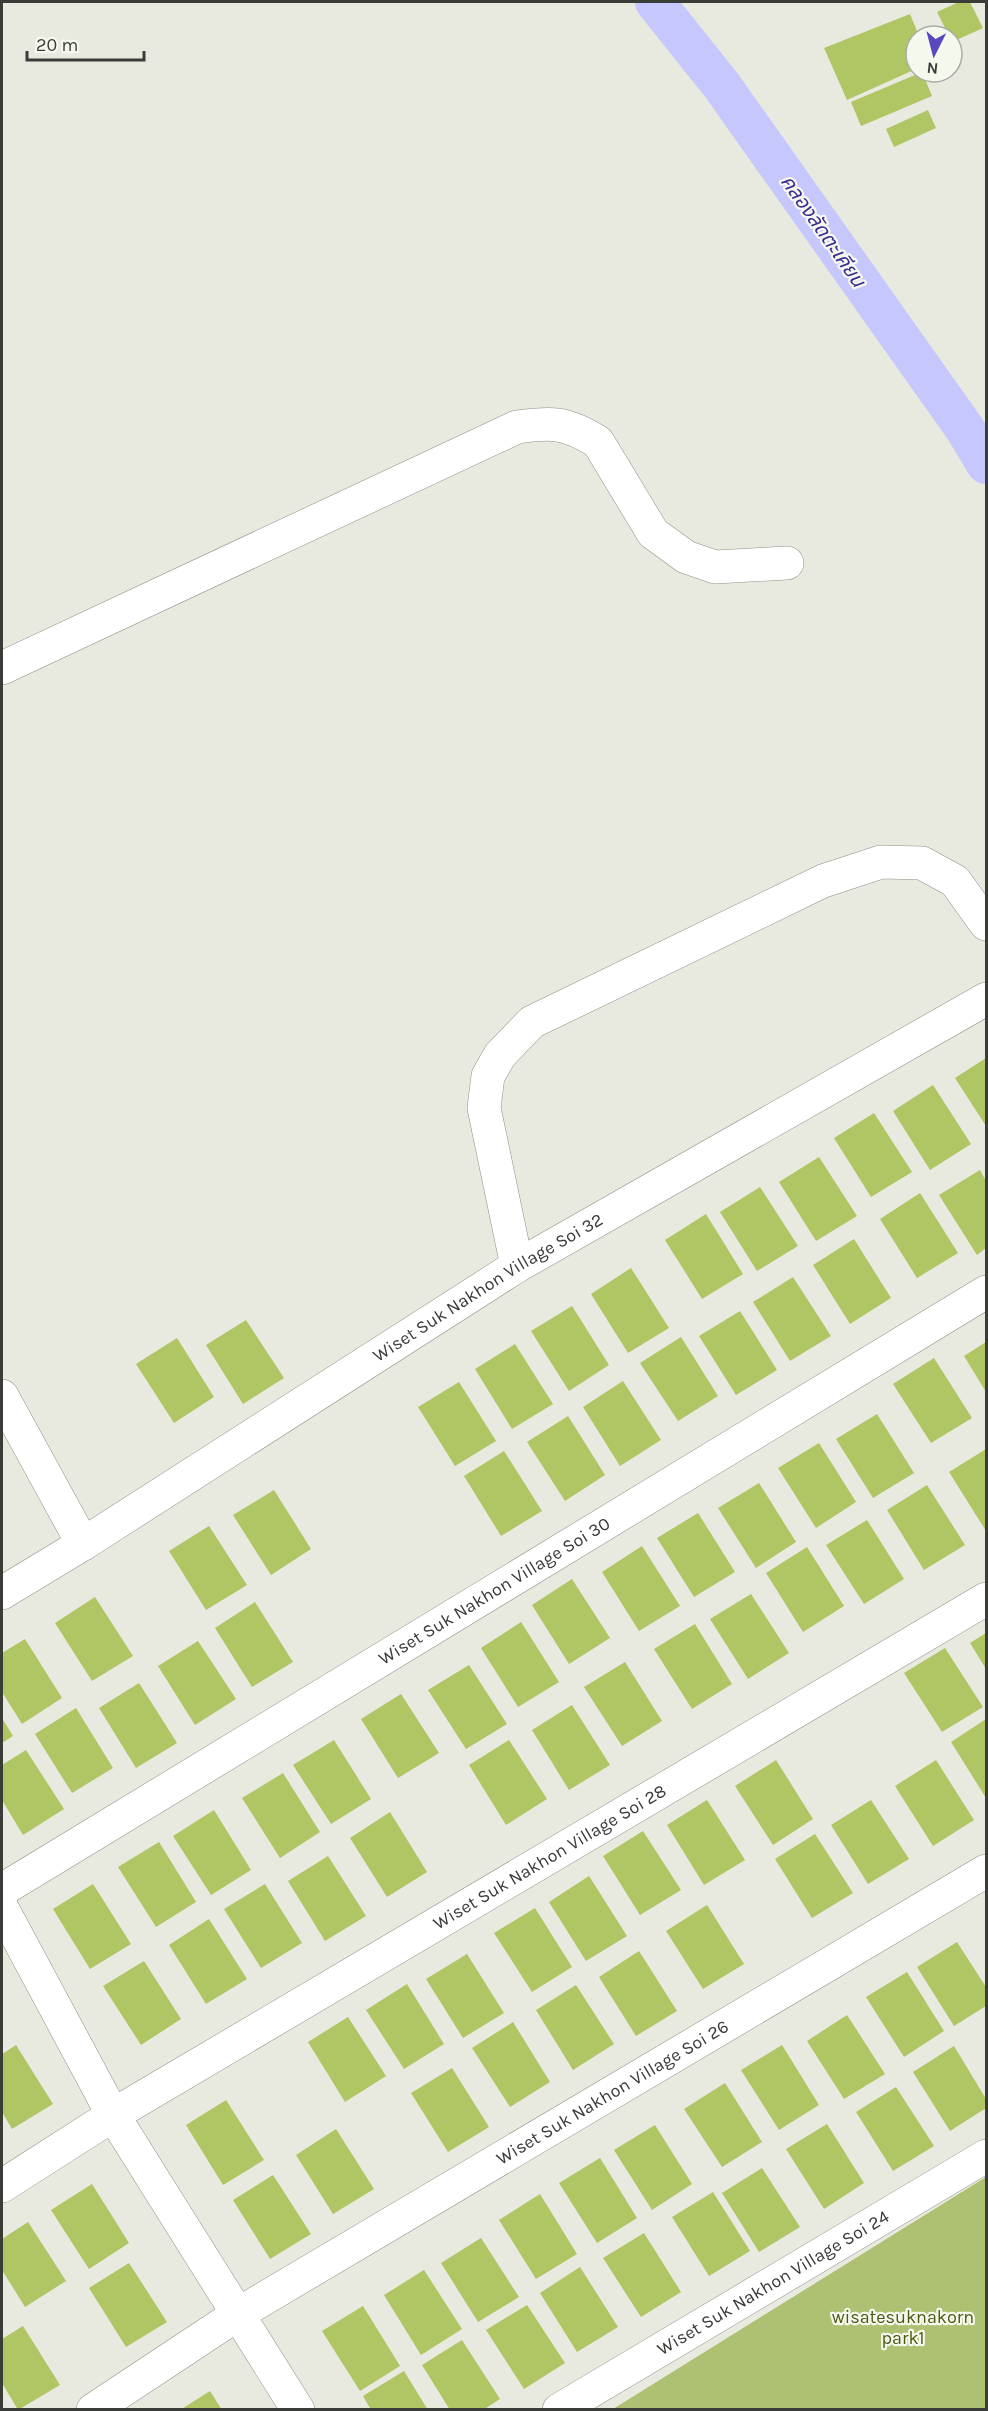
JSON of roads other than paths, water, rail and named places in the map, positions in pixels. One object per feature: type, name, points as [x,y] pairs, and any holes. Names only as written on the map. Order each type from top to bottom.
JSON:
[{"type":"street","points":[[2,668],[517,428],[552,422],[583,432],[598,442],[653,533],[686,557],[715,567],[788,563]]},
{"type":"street","points":[[517,1266],[484,1108],[488,1076],[500,1054],[532,1022],[823,881],[881,862],[922,863],[955,881],[987,924]]},
{"type":"street","name":"Wiset Suk Nakhon Village Soi 32","points":[[2,1593],[83,1544],[517,1266],[987,999]]},
{"type":"street","name":"Wiset Suk Nakhon Village Soi 30","points":[[2,1890],[987,1292]]},
{"type":"street","points":[[2,1396],[83,1544]]},
{"type":"street","name":"Wiset Suk Nakhon Village Soi 28","points":[[2,2186],[112,2115],[987,1599]]},
{"type":"street","name":"Wiset Suk Nakhon Village Soi 26","points":[[93,2409],[238,2314],[987,1871]]},
{"type":"street","points":[[2,1908],[112,2115],[298,2409]]},
{"type":"street","name":"Wiset Suk Nakhon Village Soi 24","points":[[560,2409],[987,2156]]},
{"type":"waterway","name":"คลองลัดตะเคียน","points":[[655,2],[722,86],[965,429],[986,464]]},
{"type":"park label","name":"wisatesuknakorn park1","points":[[903,2327]]}]
